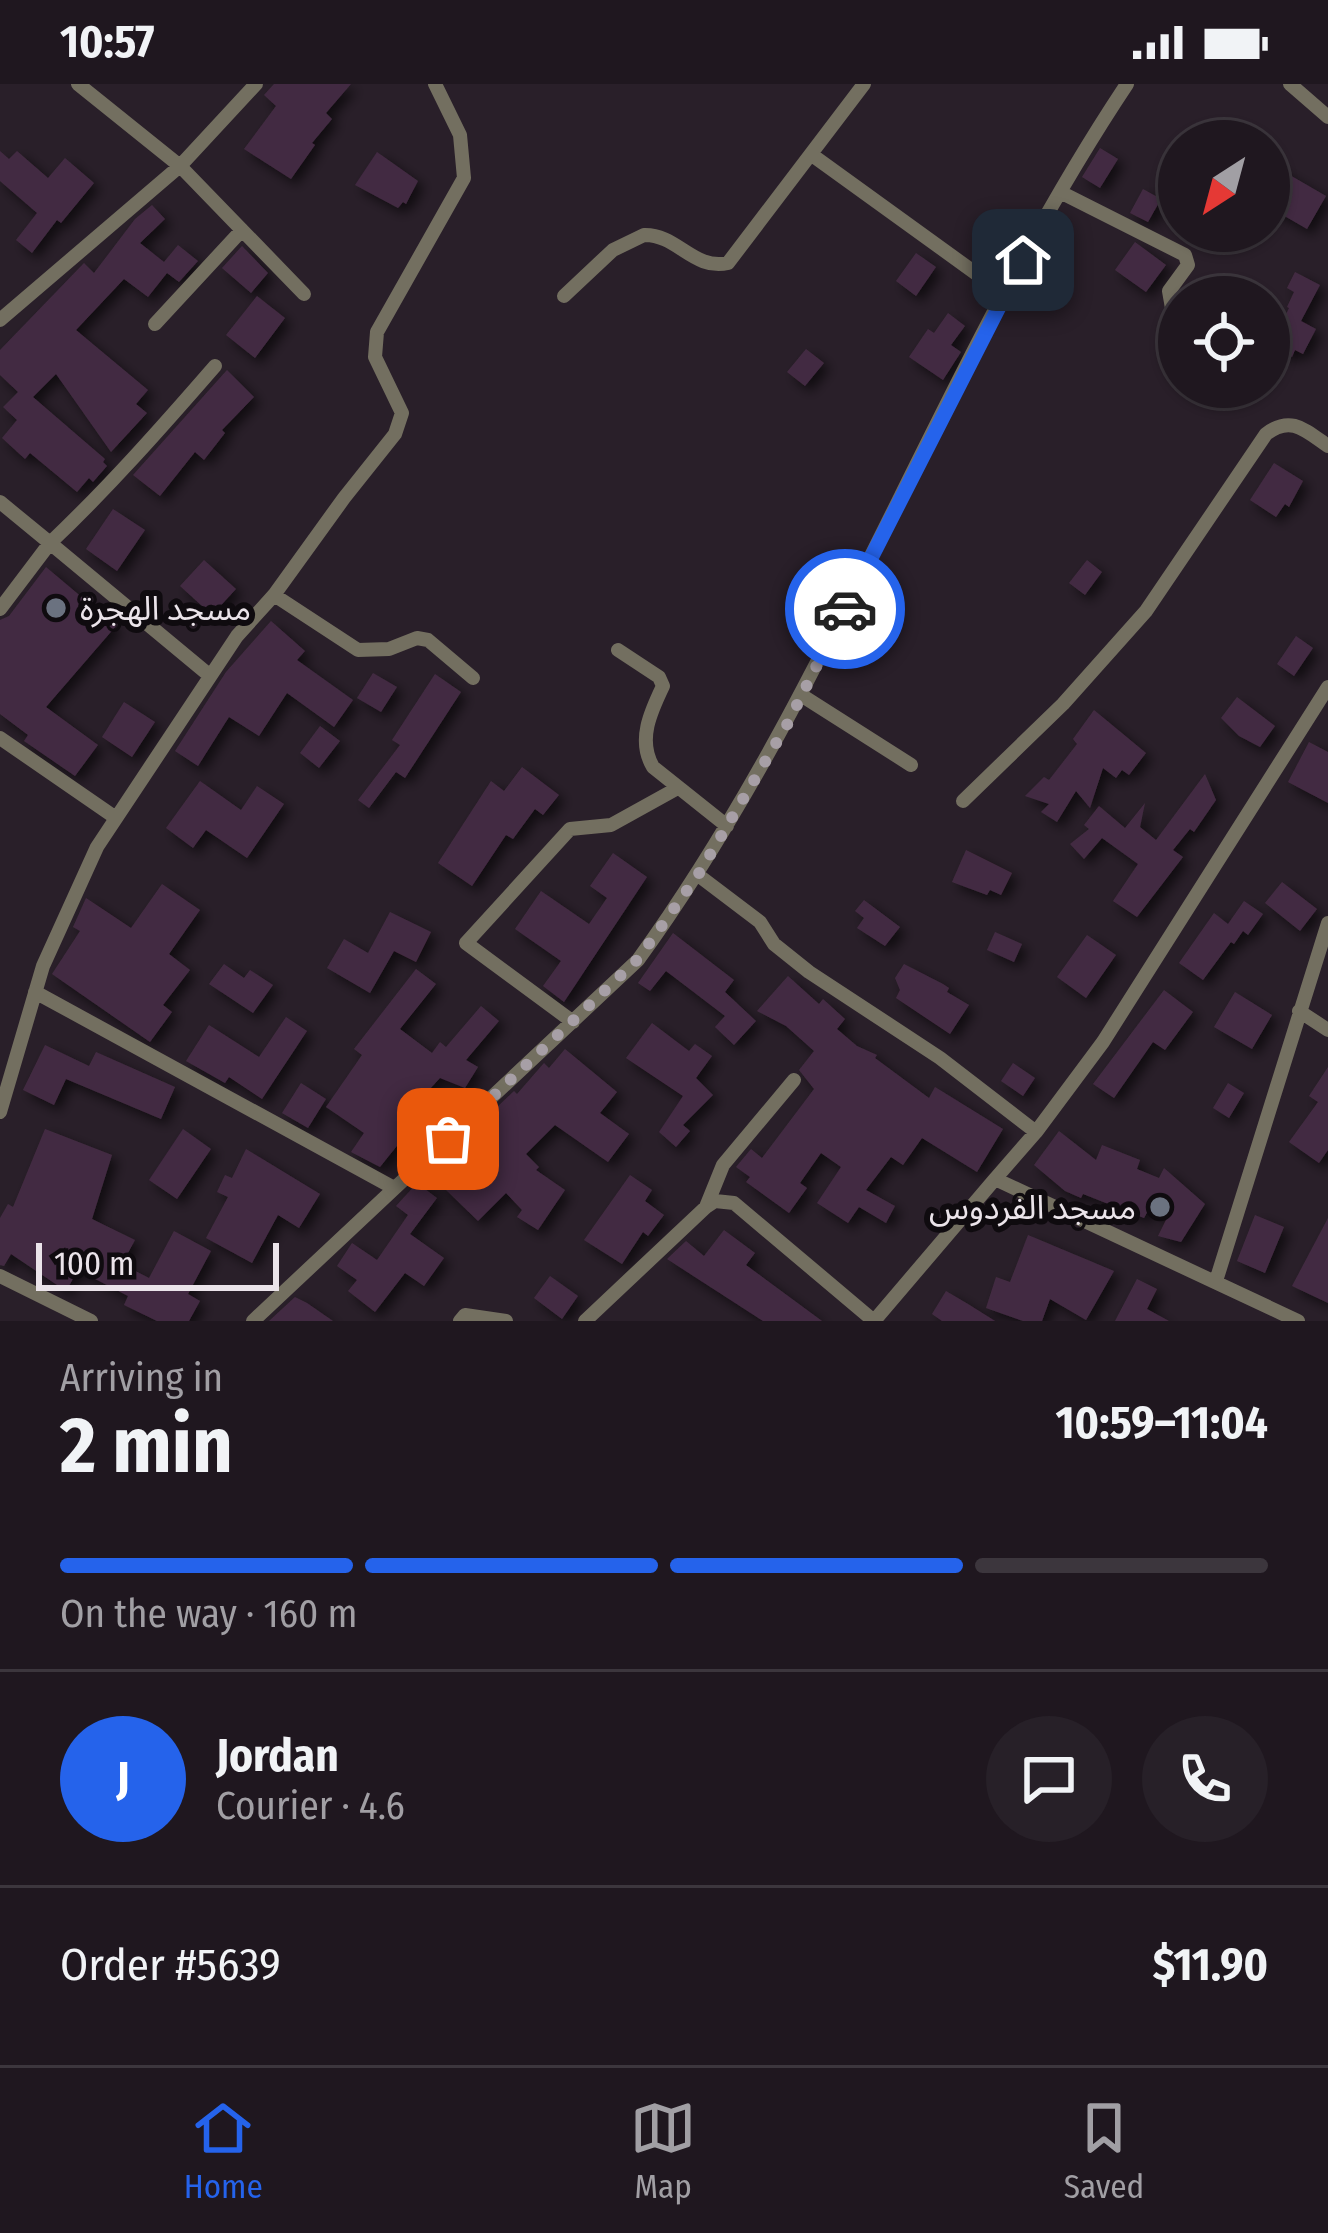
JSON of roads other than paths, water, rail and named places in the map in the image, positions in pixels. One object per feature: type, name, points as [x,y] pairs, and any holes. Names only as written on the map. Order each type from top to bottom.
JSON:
[{"type":"street","points":[[78,84],[180,166],[304,294]]},
{"type":"street","points":[[0,320],[180,166],[256,84]]},
{"type":"street","points":[[0,1112],[35,992],[69,904],[116,818],[237,636],[274,596],[395,434],[402,412],[375,356],[377,332],[464,178],[460,135],[435,84]]},
{"type":"street","points":[[564,296],[613,250],[644,235],[654,234],[704,264],[728,263],[864,84]]},
{"type":"street","points":[[254,1321],[638,959],[698,875],[801,695],[1003,293],[1127,84]]},
{"type":"street","points":[[1291,84],[1328,117]]},
{"type":"street","points":[[812,155],[1003,293]]},
{"type":"street","points":[[1062,193],[1185,255],[1188,265],[1180,276]]},
{"type":"street","points":[[155,324],[242,230]]},
{"type":"street","points":[[0,609],[50,544],[129,465],[215,366]]},
{"type":"street","points":[[963,801],[1063,704],[1146,611],[1266,434],[1279,424],[1295,424],[1328,446]]},
{"type":"street","points":[[0,502],[209,675]]},
{"type":"street","points":[[274,596],[358,650],[428,640],[472,678]]},
{"type":"street","points":[[618,650],[661,681],[649,715],[646,756],[676,790],[727,826]]},
{"type":"street","points":[[585,1321],[715,1202],[734,1203],[874,1321],[889,1316],[1103,1042],[1328,686]]},
{"type":"street","points":[[801,695],[911,765]]},
{"type":"street","points":[[0,738],[116,818]]},
{"type":"street","points":[[573,1022],[466,943],[570,829],[611,825],[676,790]]},
{"type":"street","points":[[698,875],[760,922],[774,944],[809,972],[940,1058],[1036,1132]]},
{"type":"street","points":[[1216,1281],[1328,923]]},
{"type":"street","points":[[35,992],[394,1188]]},
{"type":"street","points":[[1300,1011],[1328,1030]]},
{"type":"street","points":[[706,1207],[723,1165],[794,1080]]},
{"type":"street","points":[[995,1179],[1293,1320]]},
{"type":"street","points":[[0,1276],[91,1321]]},
{"type":"street","points":[[460,1321],[465,1315],[506,1321]]},
{"type":"place","name":"مسجد الهجرة","points":[[56,608]]},
{"type":"place","name":"مسجد الفردوس","points":[[1160,1207]]}]
